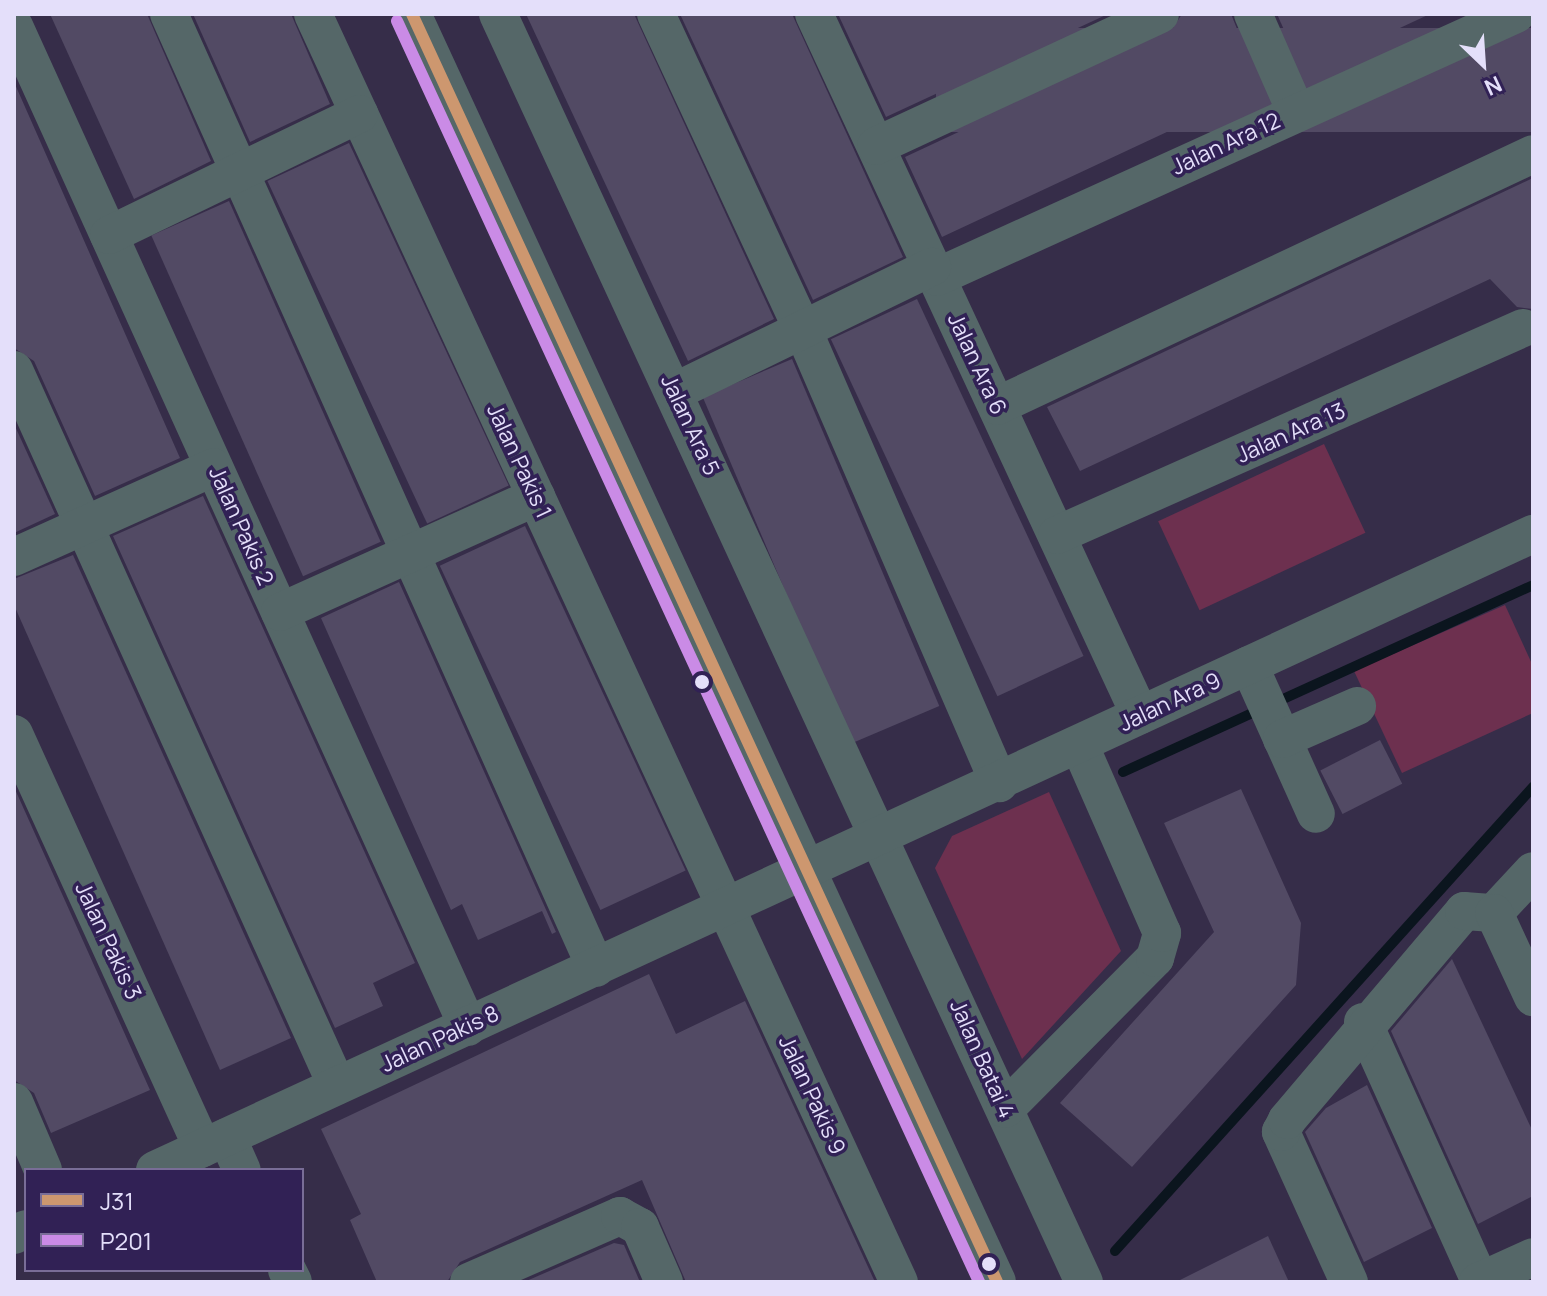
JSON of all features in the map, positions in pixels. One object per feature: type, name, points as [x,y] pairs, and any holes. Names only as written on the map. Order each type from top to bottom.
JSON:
[{"type":"street","points":[[169,14],[408,555],[596,968]]},
{"type":"street","name":"Jalan Pakis 1","points":[[313,14],[725,908]]},
{"type":"street","points":[[412,14],[997,1282]]},
{"type":"street","name":"Jalan Ara 5","points":[[498,14],[881,837]]},
{"type":"street","points":[[656,14],[803,330],[999,783]]},
{"type":"street","name":"Jalan Ara 6","points":[[814,14],[1140,715]]},
{"type":"street","points":[[876,146],[1160,14]]},
{"type":"street","points":[[1253,14],[1296,112]]},
{"type":"street","name":"Jalan Ara 12","points":[[674,392],[803,330],[1516,14]]},
{"type":"street","name":"Jalan Pakis 2","points":[[14,26],[468,1027]]},
{"type":"street","points":[[109,235],[359,114]]},
{"type":"street","points":[[997,406],[1533,154]]},
{"type":"street","name":"Jalan Ara 13","points":[[1057,535],[1523,328]]},
{"type":"street","points":[[14,370],[88,525],[337,1086]]},
{"type":"street","points":[[14,557],[214,467]]},
{"type":"street","points":[[280,612],[536,497]]},
{"type":"street","name":"Jalan Ara 9","points":[[725,908],[1533,534]]},
{"type":"street","points":[[1249,665],[1316,814]]},
{"type":"street","points":[[1282,739],[1357,706]]},
{"type":"street","name":"Jalan Pakis 3","points":[[14,734],[224,1152]]},
{"type":"street","points":[[1005,1109],[1155,958],[1162,933],[1080,746]]},
{"type":"street","name":"Jalan Batai 4","points":[[881,837],[1084,1282]]},
{"type":"street","points":[[1499,922],[1533,871]]},
{"type":"street","name":"Jalan Pakis 8","points":[[163,1168],[224,1152],[337,1086],[725,908]]},
{"type":"street","name":"Jalan Pakis 9","points":[[725,908],[899,1282]]},
{"type":"street","points":[[1349,1282],[1281,1132],[1363,1022],[1464,911],[1499,922],[1533,997]]},
{"type":"street","points":[[1363,1022],[1479,1282],[1533,1257]]},
{"type":"street","points":[[14,1102],[42,1168]]},
{"type":"street","points":[[469,1282],[631,1217],[664,1282]]},
{"type":"shaded area","points":[[1324,444],[1365,533],[1200,610],[1158,521]]},
{"type":"shaded area","points":[[1505,605],[1533,666],[1533,713],[1402,773],[1354,671]]},
{"type":"shaded area","points":[[1049,792],[1121,951],[1022,1059],[935,868],[952,836]]},
{"type":"building","points":[[50,14],[147,14],[211,161],[134,199]]},
{"type":"building","points":[[193,14],[291,14],[330,104],[250,142]]},
{"type":"building","points":[[526,14],[634,14],[774,319],[688,361]]},
{"type":"building","points":[[680,14],[792,14],[903,257],[813,300]]},
{"type":"building","points":[[838,14],[1108,14],[886,117]]},
{"type":"building","points":[[1182,14],[1231,14],[1261,88],[942,237],[905,157],[1169,34]]},
{"type":"building","points":[[1277,14],[1430,14],[1303,73]]},
{"type":"building","points":[[936,28],[1533,28],[1533,132],[936,132]]},
{"type":"building","points":[[14,82],[180,458],[95,496],[34,361],[14,348]]},
{"type":"building","points":[[349,143],[509,486],[427,524],[267,181]]},
{"type":"building","points":[[1533,178],[1533,309],[1517,307],[1490,279],[1080,471],[1047,407]]},
{"type":"building","points":[[229,201],[381,542],[303,576],[151,236]]},
{"type":"building","points":[[917,299],[1084,656],[997,696],[831,339]]},
{"type":"building","points":[[792,359],[939,706],[850,744],[703,397]]},
{"type":"building","points":[[14,424],[55,514],[14,533]]},
{"type":"building","points":[[203,496],[415,963],[373,983],[383,1006],[335,1028],[113,536]]},
{"type":"building","points":[[525,526],[686,870],[600,910],[440,566]]},
{"type":"building","points":[[73,555],[291,1038],[220,1070],[14,605],[14,579]]},
{"type":"building","points":[[399,582],[556,932],[552,934],[542,911],[478,940],[462,904],[451,910],[321,618]]},
{"type":"building","points":[[1380,740],[1402,784],[1343,814],[1320,770]]},
{"type":"building","points":[[14,787],[150,1090],[51,1133],[34,1093],[14,1080]]},
{"type":"building","points":[[1241,789],[1301,923],[1296,985],[1132,1167],[1060,1103],[1214,932],[1164,823]]},
{"type":"building","points":[[1452,959],[1533,1132],[1533,1196],[1478,1224],[1391,1031]]},
{"type":"building","points":[[649,974],[676,1034],[745,1001],[875,1282],[686,1282],[642,1180],[460,1262],[447,1282],[377,1282],[350,1220],[361,1214],[321,1129]]},
{"type":"building","points":[[1367,1085],[1432,1228],[1364,1262],[1305,1132],[1326,1108]]},
{"type":"building","points":[[1268,1236],[1289,1282],[1176,1282]]},
{"type":"building","points":[[614,1243],[624,1245],[640,1282],[524,1282]]},
{"type":"waterway","points":[[1123,772],[1533,585]]},
{"type":"waterway","points":[[1115,1251],[1533,787]]},
{"type":"transit line","name":"J31","points":[[412,14],[997,1282]]},
{"type":"transit line","name":"P201","points":[[397,21],[979,1282]]}]
